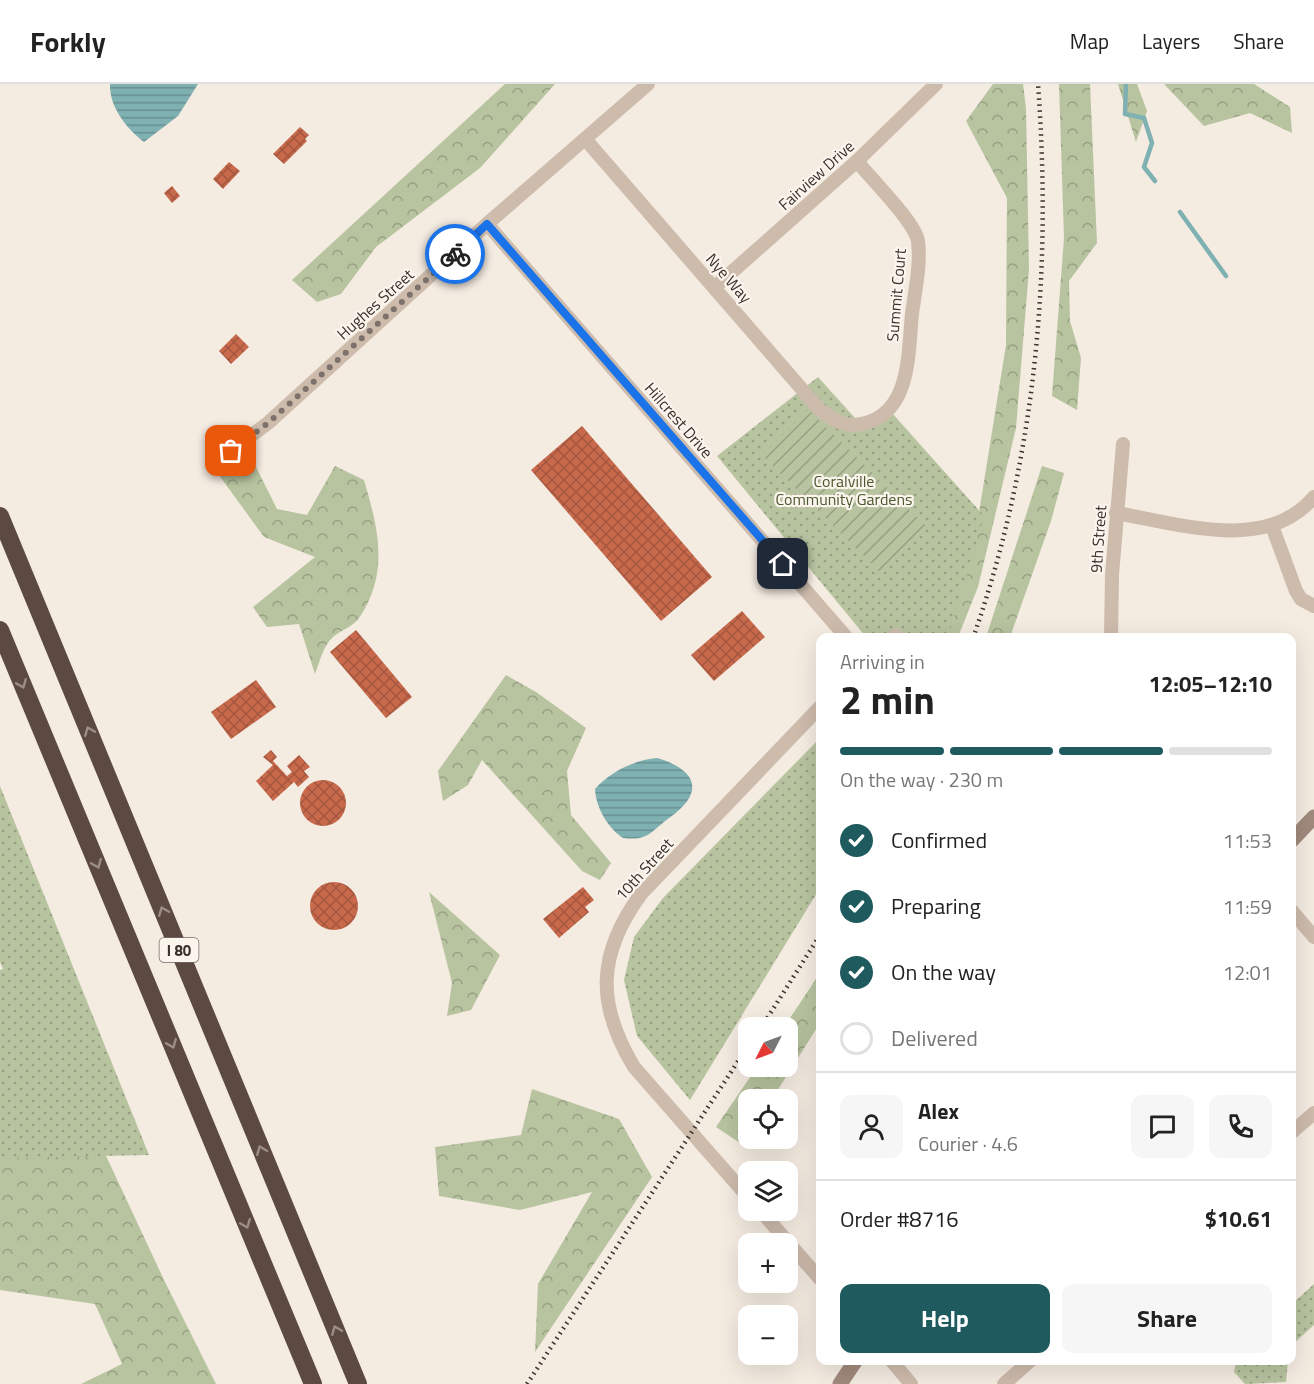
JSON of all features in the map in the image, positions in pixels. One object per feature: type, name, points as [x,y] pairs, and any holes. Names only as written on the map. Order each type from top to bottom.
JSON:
[{"type":"highway","name":"I 80","points":[[0,516],[358,1384]]},
{"type":"highway","name":"I 80","points":[[0,630],[313,1384]]},
{"type":"main road","points":[[1296,836],[1314,817]]},
{"type":"main road","points":[[840,1384],[853,1365]]},
{"type":"street","name":"Hughes Street","points":[[231,451],[268,423],[487,224],[648,84]]},
{"type":"street","name":"Fairview Drive","points":[[715,287],[856,161],[936,84]]},
{"type":"street","name":"Nye Way","points":[[586,140],[820,410],[836,422],[854,427]]},
{"type":"street","name":"Summit Court","points":[[854,427],[879,419],[898,401],[906,368],[918,263],[918,239],[909,223],[856,161]]},
{"type":"street","name":"Hillcrest Drive","points":[[487,224],[843,633]]},
{"type":"street","name":"9th Street","points":[[1111,633],[1116,513],[1123,444]]},
{"type":"street","points":[[1116,513],[1238,532],[1272,526],[1296,514],[1314,497]]},
{"type":"street","points":[[1272,526],[1296,591],[1301,599],[1314,606]]},
{"type":"street","name":"10th Street","points":[[738,1186],[634,1067],[620,1044],[608,1004],[608,955],[625,916],[641,894],[816,711]]},
{"type":"street","points":[[1296,916],[1314,937]]},
{"type":"street","points":[[1296,1129],[1314,1113]]},
{"type":"street","points":[[770,1221],[816,1274]]},
{"type":"street","points":[[895,1365],[911,1384]]},
{"type":"street","points":[[1004,1384],[1025,1365]]},
{"type":"green space","points":[[505,84],[555,84],[480,168],[376,247],[341,294],[317,302],[292,280]]},
{"type":"green space","points":[[993,84],[1023,84],[1026,109],[1029,269],[1016,428],[978,587],[960,633],[930,633],[977,525],[1006,345],[1007,198],[966,121]]},
{"type":"green space","points":[[1059,84],[1090,84],[1097,243],[1069,281],[1070,321],[1081,358],[1077,410],[1052,396],[1064,238]]},
{"type":"green space","points":[[1118,84],[1137,84],[1147,111],[1136,142]]},
{"type":"green space","points":[[1164,84],[1254,84],[1290,107],[1292,133],[1250,113],[1204,126]]},
{"type":"green space","points":[[818,377],[855,418],[892,413],[984,516],[949,633],[863,633],[717,456]]},
{"type":"green space","name":"Coralville Community Gardens","points":[[808,409],[926,526],[880,572],[762,455]]},
{"type":"green space","points":[[251,457],[277,509],[307,515],[335,466],[364,480],[377,533],[378,567],[375,584],[369,601],[357,621],[333,637],[327,645],[315,674],[299,624],[267,627],[253,607],[315,557],[264,537],[216,471]]},
{"type":"green space","points":[[1042,466],[1064,473],[1051,521],[1011,633],[987,633]]},
{"type":"green space","points":[[506,675],[536,692],[586,728],[567,771],[571,815],[611,863],[600,880],[582,871],[482,760],[468,785],[443,801],[438,771]]},
{"type":"green space","points":[[816,742],[816,895],[741,1017],[738,1017],[738,1022],[690,1100],[637,1036],[624,980],[634,937],[663,898]]},
{"type":"green space","points":[[0,786],[149,1155],[0,1158],[0,970],[3,969],[0,962]]},
{"type":"green space","points":[[429,892],[500,955],[471,1010],[447,1016],[452,983]]},
{"type":"green space","points":[[816,979],[816,1029],[798,1058],[798,1017],[791,1017]]},
{"type":"green space","points":[[0,1050],[93,1128],[216,1384],[81,1384],[122,1364],[95,1304],[0,1290]]},
{"type":"green space","points":[[750,1077],[786,1077],[778,1089],[742,1089]]},
{"type":"green space","points":[[532,1089],[619,1119],[652,1177],[535,1352],[538,1284],[592,1192],[520,1210],[439,1196],[435,1147],[521,1135]]},
{"type":"green space","points":[[738,1095],[738,1142],[716,1127]]},
{"type":"green space","points":[[1314,1284],[1314,1325],[1296,1341],[1296,1300]]},
{"type":"green space","points":[[1235,1365],[1288,1365],[1286,1382],[1245,1384],[1234,1372]]},
{"type":"water","points":[[110,84],[198,84],[178,116],[144,142],[120,117],[112,101]]},
{"type":"water","points":[[657,758],[681,769],[692,783],[692,791],[681,809],[649,834],[632,839],[623,838],[612,829],[604,817],[595,789],[608,777],[623,768],[640,761]]},
{"type":"building","points":[[300,127],[309,135],[305,139],[307,141],[284,164],[273,154]]},
{"type":"building","points":[[229,162],[240,171],[223,189],[213,179]]},
{"type":"building","points":[[172,186],[180,196],[172,203],[164,193]]},
{"type":"building","points":[[236,334],[249,347],[231,364],[219,351]]},
{"type":"building","points":[[582,426],[712,577],[661,621],[531,470]]},
{"type":"building","points":[[742,611],[765,637],[714,681],[691,655]]},
{"type":"building","points":[[356,630],[412,697],[386,718],[330,652]]},
{"type":"building","points":[[256,680],[276,707],[231,739],[211,712]]},
{"type":"building","points":[[271,750],[277,757],[273,761],[287,776],[292,772],[287,766],[299,755],[310,767],[304,771],[309,777],[298,787],[294,782],[273,801],[256,781],[273,765],[263,757]]},
{"type":"building","points":[[323,780],[339,787],[346,803],[339,819],[323,826],[307,819],[300,803],[307,787]]},
{"type":"building","points":[[334,882],[351,889],[358,906],[351,923],[334,930],[317,923],[310,906],[317,889]]},
{"type":"building","points":[[583,887],[594,900],[585,907],[589,912],[559,938],[543,919]]},
{"type":"waterway","points":[[1126,84],[1125,114],[1144,118],[1152,143],[1144,167],[1155,181]]},
{"type":"waterway","points":[[1180,212],[1226,276]]},
{"type":"railway","points":[[975,633],[1012,502],[1025,434],[1034,364],[1043,225],[1038,84]]},
{"type":"railway","points":[[768,1017],[816,941]]},
{"type":"railway","points":[[527,1384],[738,1061]]},
{"type":"way so far","points":[[231,451],[268,423],[455,254]]},
{"type":"route","points":[[455,254],[487,224],[783,564]]}]
